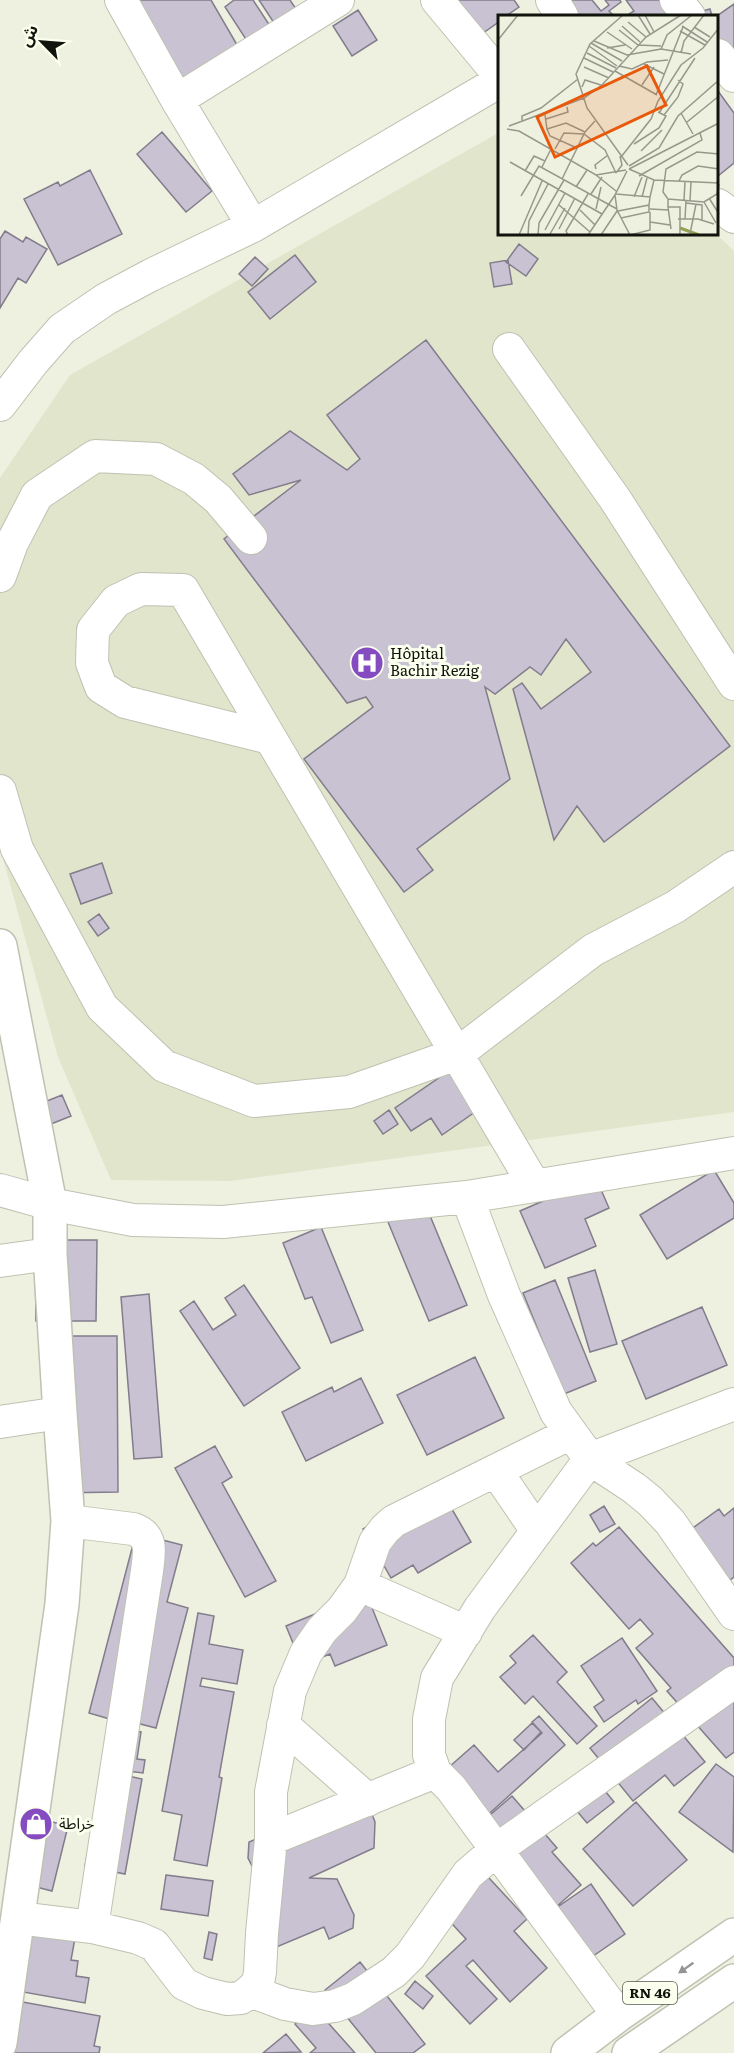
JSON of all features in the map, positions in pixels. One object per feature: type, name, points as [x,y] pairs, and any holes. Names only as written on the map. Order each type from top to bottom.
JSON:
[{"type":"main road","points":[[0,946],[50,1204],[50,1254],[68,1521],[62,1604],[0,2043]]},
{"type":"main road","name":"RN 46","points":[[574,2051],[618,2015],[734,1935]]},
{"type":"main road","name":"RN 46","points":[[629,2053],[734,1981]]},
{"type":"street","points":[[121,0],[177,100],[253,226]]},
{"type":"street","points":[[177,100],[338,0]]},
{"type":"street","points":[[437,0],[498,74]]},
{"type":"street","points":[[552,0],[561,15]]},
{"type":"street","points":[[676,0],[688,15]]},
{"type":"street","points":[[719,57],[734,76]]},
{"type":"street","points":[[0,405],[62,329],[106,299],[142,279],[253,226],[498,82]]},
{"type":"street","points":[[719,206],[734,217]]},
{"type":"street","points":[[509,349],[615,499],[734,684]]},
{"type":"street","points":[[0,576],[12,543],[37,495],[95,456],[156,459],[194,479],[218,499],[251,538]]},
{"type":"street","points":[[270,738],[125,702],[101,687],[92,663],[93,630],[116,601],[141,589],[183,590],[534,1185]]},
{"type":"street","points":[[0,791],[16,849],[102,1008],[164,1066],[255,1101],[349,1092],[457,1054],[593,950],[675,907],[734,867]]},
{"type":"street","points":[[0,1190],[50,1204],[133,1220],[223,1222],[467,1197],[734,1153]]},
{"type":"street","points":[[467,1197],[504,1295],[556,1412],[590,1459],[634,1488],[670,1522],[734,1614]]},
{"type":"street","points":[[0,1261],[50,1254]]},
{"type":"street","points":[[618,2015],[451,1788],[435,1772],[429,1755],[429,1719],[437,1678],[480,1608],[590,1459],[734,1404]]},
{"type":"street","points":[[0,1422],[60,1413]]},
{"type":"street","points":[[18,1918],[92,1927],[138,1938],[154,1945],[184,1984],[203,1993],[227,1999],[241,1998],[250,1991],[258,1983],[260,1972],[271,1839],[271,1792],[290,1691],[306,1653],[360,1585],[375,1542],[394,1521],[571,1433]]},
{"type":"street","points":[[496,1471],[537,1531]]},
{"type":"street","points":[[68,1521],[134,1529],[145,1535],[148,1548],[147,1571],[92,1927]]},
{"type":"street","points":[[360,1585],[466,1632]]},
{"type":"street","points":[[250,1991],[285,2004],[313,2009],[335,2006],[354,1998],[394,1972],[410,1956],[424,1940],[445,1905],[468,1874],[496,1850],[734,1682]]},
{"type":"street","points":[[283,1725],[368,1800]]},
{"type":"street","points":[[271,1839],[435,1772]]},
{"type":"shaded area","name":"Hôpital Bachir Rezig","points":[[498,133],[498,236],[718,236],[734,251],[734,1112],[230,1181],[111,1180],[58,1057],[0,848],[0,478],[70,375]]},
{"type":"building","points":[[133,0],[211,0],[240,50],[179,85]]},
{"type":"building","points":[[234,0],[253,0],[274,32],[251,47],[225,7]]},
{"type":"building","points":[[259,0],[290,0],[300,15],[278,29]]},
{"type":"building","points":[[449,0],[514,0],[519,7],[507,15],[498,15],[498,22],[476,38]]},
{"type":"building","points":[[566,0],[592,0],[601,11],[609,5],[605,0],[620,0],[621,2],[609,11],[613,15],[577,15]]},
{"type":"building","points":[[626,0],[660,0],[672,15],[628,15],[634,11]]},
{"type":"building","points":[[734,4],[734,83],[719,62],[718,15]]},
{"type":"building","points":[[710,9],[712,15],[688,15]]},
{"type":"building","points":[[358,10],[377,40],[352,56],[333,26]]},
{"type":"building","points":[[719,92],[734,113],[734,163],[719,175]]},
{"type":"building","points":[[162,132],[212,191],[186,212],[137,154]]},
{"type":"building","points":[[90,170],[122,234],[58,265],[24,199],[58,182],[60,186]]},
{"type":"building","points":[[5,231],[23,242],[26,237],[47,249],[26,283],[18,278],[0,308],[0,239]]},
{"type":"building","points":[[519,244],[538,259],[526,276],[506,262]]},
{"type":"building","points":[[295,255],[316,282],[270,319],[248,292]]},
{"type":"building","points":[[255,257],[268,269],[252,286],[239,274]]},
{"type":"building","points":[[508,260],[512,284],[494,287],[490,263]]},
{"type":"building","points":[[426,340],[730,746],[604,842],[577,806],[554,840],[513,689],[522,683],[541,709],[591,672],[566,639],[541,675],[530,667],[495,694],[485,687],[510,779],[417,849],[433,870],[404,892],[304,759],[373,707],[366,697],[347,703],[224,539],[301,480],[249,495],[233,474],[290,431],[347,470],[360,459],[327,415]]},
{"type":"building","points":[[102,863],[112,893],[81,904],[70,874]]},
{"type":"building","points":[[99,914],[109,928],[98,936],[88,922]]},
{"type":"building","points":[[442,1048],[482,1107],[442,1135],[431,1118],[411,1131],[395,1108],[440,1077],[427,1059]]},
{"type":"building","points":[[62,1095],[71,1116],[51,1124],[42,1103]]},
{"type":"building","points":[[389,1110],[398,1124],[383,1134],[374,1121]]},
{"type":"building","points":[[714,1170],[734,1203],[734,1218],[667,1259],[640,1215]]},
{"type":"building","points":[[596,1178],[609,1208],[585,1219],[596,1246],[545,1268],[520,1211]]},
{"type":"building","points":[[426,1206],[467,1305],[429,1321],[388,1222]]},
{"type":"building","points":[[321,1227],[363,1330],[331,1343],[312,1297],[305,1299],[283,1243]]},
{"type":"building","points":[[35,1240],[97,1240],[96,1321],[36,1321]]},
{"type":"building","points":[[595,1270],[617,1344],[590,1352],[568,1278]]},
{"type":"building","points":[[555,1280],[596,1381],[564,1394],[523,1293]]},
{"type":"building","points":[[244,1285],[300,1368],[244,1406],[180,1311],[194,1301],[213,1330],[236,1315],[225,1298]]},
{"type":"building","points":[[149,1294],[162,1457],[134,1459],[121,1297]]},
{"type":"building","points":[[702,1307],[727,1365],[646,1399],[622,1341]]},
{"type":"building","points":[[56,1336],[117,1336],[118,1492],[56,1493]]},
{"type":"building","points":[[475,1357],[504,1418],[427,1455],[397,1395]]},
{"type":"building","points":[[361,1378],[383,1423],[306,1461],[282,1412],[332,1387],[334,1392]]},
{"type":"building","points":[[215,1446],[232,1477],[222,1483],[276,1581],[245,1597],[175,1468]]},
{"type":"building","points":[[438,1485],[471,1542],[418,1573],[413,1565],[391,1578],[363,1529]]},
{"type":"building","points":[[604,1506],[615,1524],[600,1532],[590,1515]]},
{"type":"building","points":[[734,1508],[734,1577],[718,1589],[679,1538],[719,1509],[724,1516]]},
{"type":"building","points":[[619,1527],[734,1658],[734,1752],[726,1758],[667,1691],[671,1688],[636,1648],[653,1634],[640,1619],[629,1629],[571,1563],[593,1543],[596,1546]]},
{"type":"building","points":[[136,1533],[182,1545],[167,1602],[188,1608],[156,1728],[121,1719],[120,1722],[89,1713]]},
{"type":"building","points":[[366,1593],[387,1645],[335,1666],[330,1654],[302,1665],[286,1626]]},
{"type":"building","points":[[198,1613],[214,1616],[209,1644],[243,1650],[237,1684],[202,1678],[200,1686],[234,1692],[207,1866],[174,1860],[182,1815],[162,1811]]},
{"type":"building","points":[[533,1635],[567,1672],[557,1682],[597,1726],[577,1744],[533,1696],[525,1704],[500,1677],[516,1663],[510,1656]]},
{"type":"building","points":[[622,1638],[657,1691],[638,1704],[636,1700],[604,1722],[594,1707],[604,1700],[581,1666]]},
{"type":"building","points":[[652,1698],[705,1762],[674,1786],[665,1775],[633,1801],[590,1748]]},
{"type":"building","points":[[539,1716],[565,1745],[481,1821],[440,1775],[474,1745],[498,1772],[542,1733],[532,1722]]},
{"type":"building","points":[[532,1723],[541,1732],[524,1750],[514,1740]]},
{"type":"building","points":[[108,1727],[141,1732],[137,1759],[145,1760],[143,1773],[102,1768]]},
{"type":"building","points":[[716,1764],[734,1777],[733,1852],[679,1812]]},
{"type":"building","points":[[588,1770],[614,1802],[587,1823],[561,1792]]},
{"type":"building","points":[[124,1775],[142,1779],[125,1874],[85,1866],[101,1784]]},
{"type":"building","points":[[512,1796],[557,1848],[552,1852],[581,1885],[548,1914],[476,1827]]},
{"type":"building","points":[[636,1802],[687,1860],[633,1906],[583,1849]]},
{"type":"building","points":[[368,1804],[375,1822],[374,1848],[309,1878],[337,1879],[354,1915],[353,1928],[329,1939],[324,1927],[267,1951],[254,1870],[248,1858],[249,1842],[311,1817],[320,1837],[321,1817]]},
{"type":"building","points":[[25,1815],[68,1826],[52,1891],[9,1880]]},
{"type":"building","points":[[476,1864],[527,1919],[514,1931],[547,1968],[510,2002],[473,1960],[466,1966],[497,1999],[470,2024],[426,1976],[466,1939],[442,1913]]},
{"type":"building","points":[[166,1875],[213,1881],[208,1916],[161,1909]]},
{"type":"building","points":[[591,1884],[625,1934],[580,1965],[546,1915]]},
{"type":"building","points":[[19,1917],[77,1927],[71,1960],[78,1961],[76,1976],[89,1978],[85,2003],[6,1989]]},
{"type":"building","points":[[209,1932],[217,1934],[212,1960],[204,1958]]},
{"type":"building","points":[[360,1962],[425,2044],[413,2053],[376,2053],[325,1990]]},
{"type":"building","points":[[415,1981],[433,1996],[423,2009],[405,1994]]},
{"type":"building","points":[[6,1999],[100,2016],[94,2046],[100,2047],[99,2053],[0,2053]]},
{"type":"building","points":[[314,2007],[355,2053],[310,2053],[316,2048],[295,2024]]},
{"type":"building","points":[[286,2034],[301,2052],[263,2053]]},
{"type":"place","name":"Hôpital Bachir Rezig","points":[[367,663]]},
{"type":"place","name":"خراطة","points":[[36,1824]]}]
